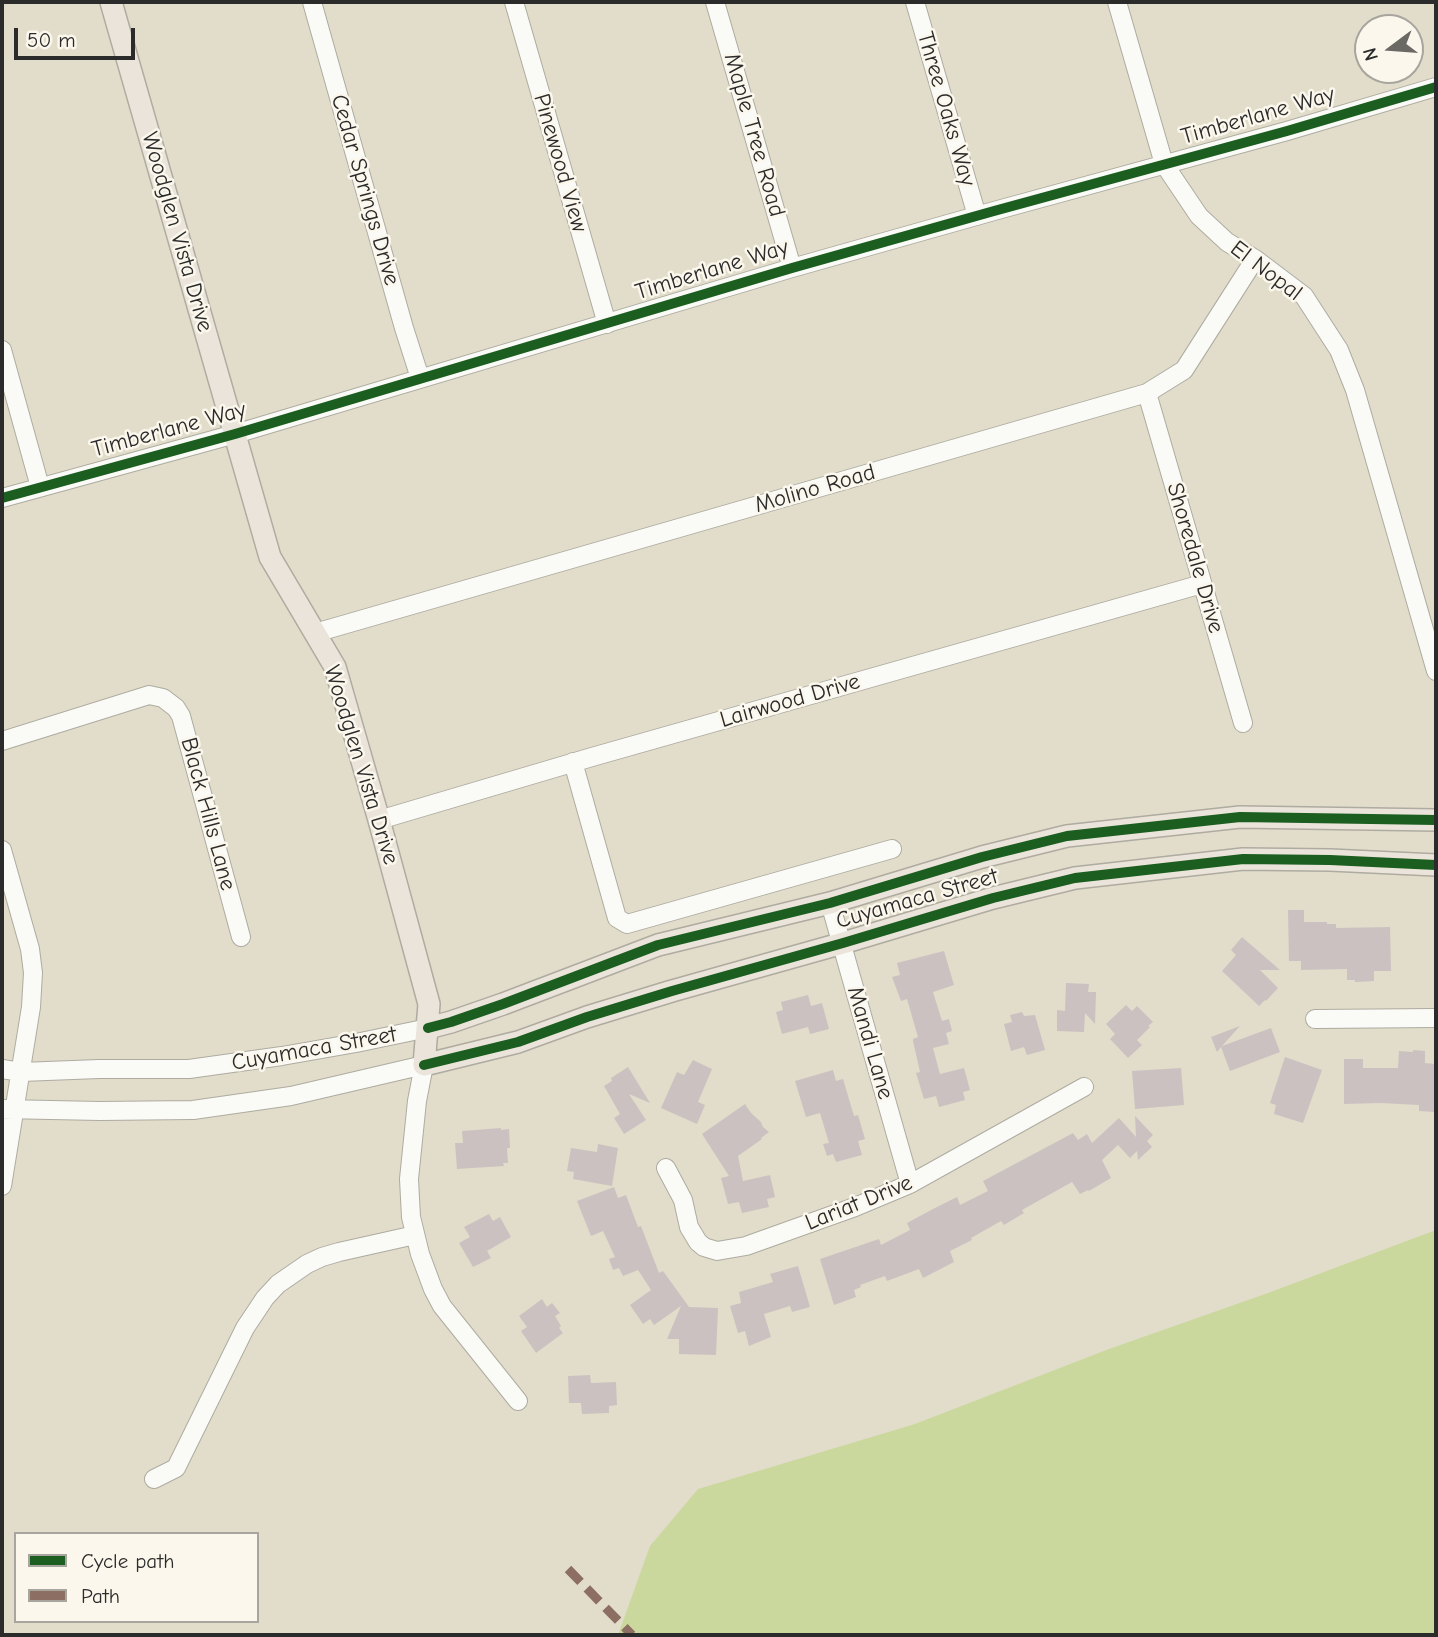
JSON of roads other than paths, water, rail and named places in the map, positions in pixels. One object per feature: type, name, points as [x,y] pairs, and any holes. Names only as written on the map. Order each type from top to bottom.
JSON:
[{"type":"main road","name":"Woodglen Vista Drive","points":[[111,2],[270,557],[335,667],[429,1004],[424,1065]]},
{"type":"main road","name":"Cuyamaca Street","points":[[428,1028],[503,1004],[658,945],[830,903],[982,857],[1067,836],[1240,817],[1436,820]]},
{"type":"main road","name":"Cuyamaca Street","points":[[424,1065],[518,1042],[660,995],[993,898],[1075,878],[1243,859],[1436,865]]},
{"type":"street","name":"Cedar Springs Drive","points":[[312,2],[419,378]]},
{"type":"street","name":"Pinewood View","points":[[514,2],[607,324]]},
{"type":"street","name":"Maple Tree Road","points":[[715,2],[792,268]]},
{"type":"street","name":"Three Oaks Way","points":[[915,2],[977,216]]},
{"type":"street","name":"El Nopal","points":[[1117,2],[1164,164],[1199,216],[1227,242],[1255,259],[1304,296],[1339,350],[1355,390],[1436,671]]},
{"type":"street","name":"Timberlane Way","points":[[2,498],[235,434],[792,268],[1436,87]]},
{"type":"street","name":"Molino Road","points":[[315,633],[1147,393],[1184,370],[1255,259]]},
{"type":"street","points":[[2,351],[40,487]]},
{"type":"street","name":"Shoredale Drive","points":[[1147,393],[1243,723]]},
{"type":"street","name":"Lairwood Drive","points":[[379,820],[573,762],[1202,584]]},
{"type":"street","name":"Black Hills Lane","points":[[2,741],[149,695],[163,698],[176,708],[181,716],[242,937]]},
{"type":"street","points":[[573,762],[617,918],[627,924],[892,849]]},
{"type":"street","points":[[2,850],[30,949],[33,974],[21,1072],[8,1109],[2,1186]]},
{"type":"street","name":"Mandi Lane","points":[[830,903],[910,1184]]},
{"type":"street","points":[[1315,1019],[1436,1018]]},
{"type":"street","name":"Cuyamaca Street","points":[[2,1069],[21,1072],[189,1069],[282,1056],[428,1028]]},
{"type":"street","name":"Cuyamaca Street","points":[[8,1109],[193,1110],[291,1096],[424,1065]]},
{"type":"street","name":"Woodglen Vista Drive","points":[[424,1065],[409,1170],[409,1198],[415,1236],[426,1272],[442,1306],[518,1401]]},
{"type":"street","name":"Lariat Drive","points":[[666,1168],[683,1200],[689,1227],[698,1242],[717,1251],[746,1246],[910,1184],[1083,1087]]},
{"type":"street","points":[[155,1479],[176,1468],[245,1328],[254,1312],[278,1284],[322,1257],[415,1236]]}]
